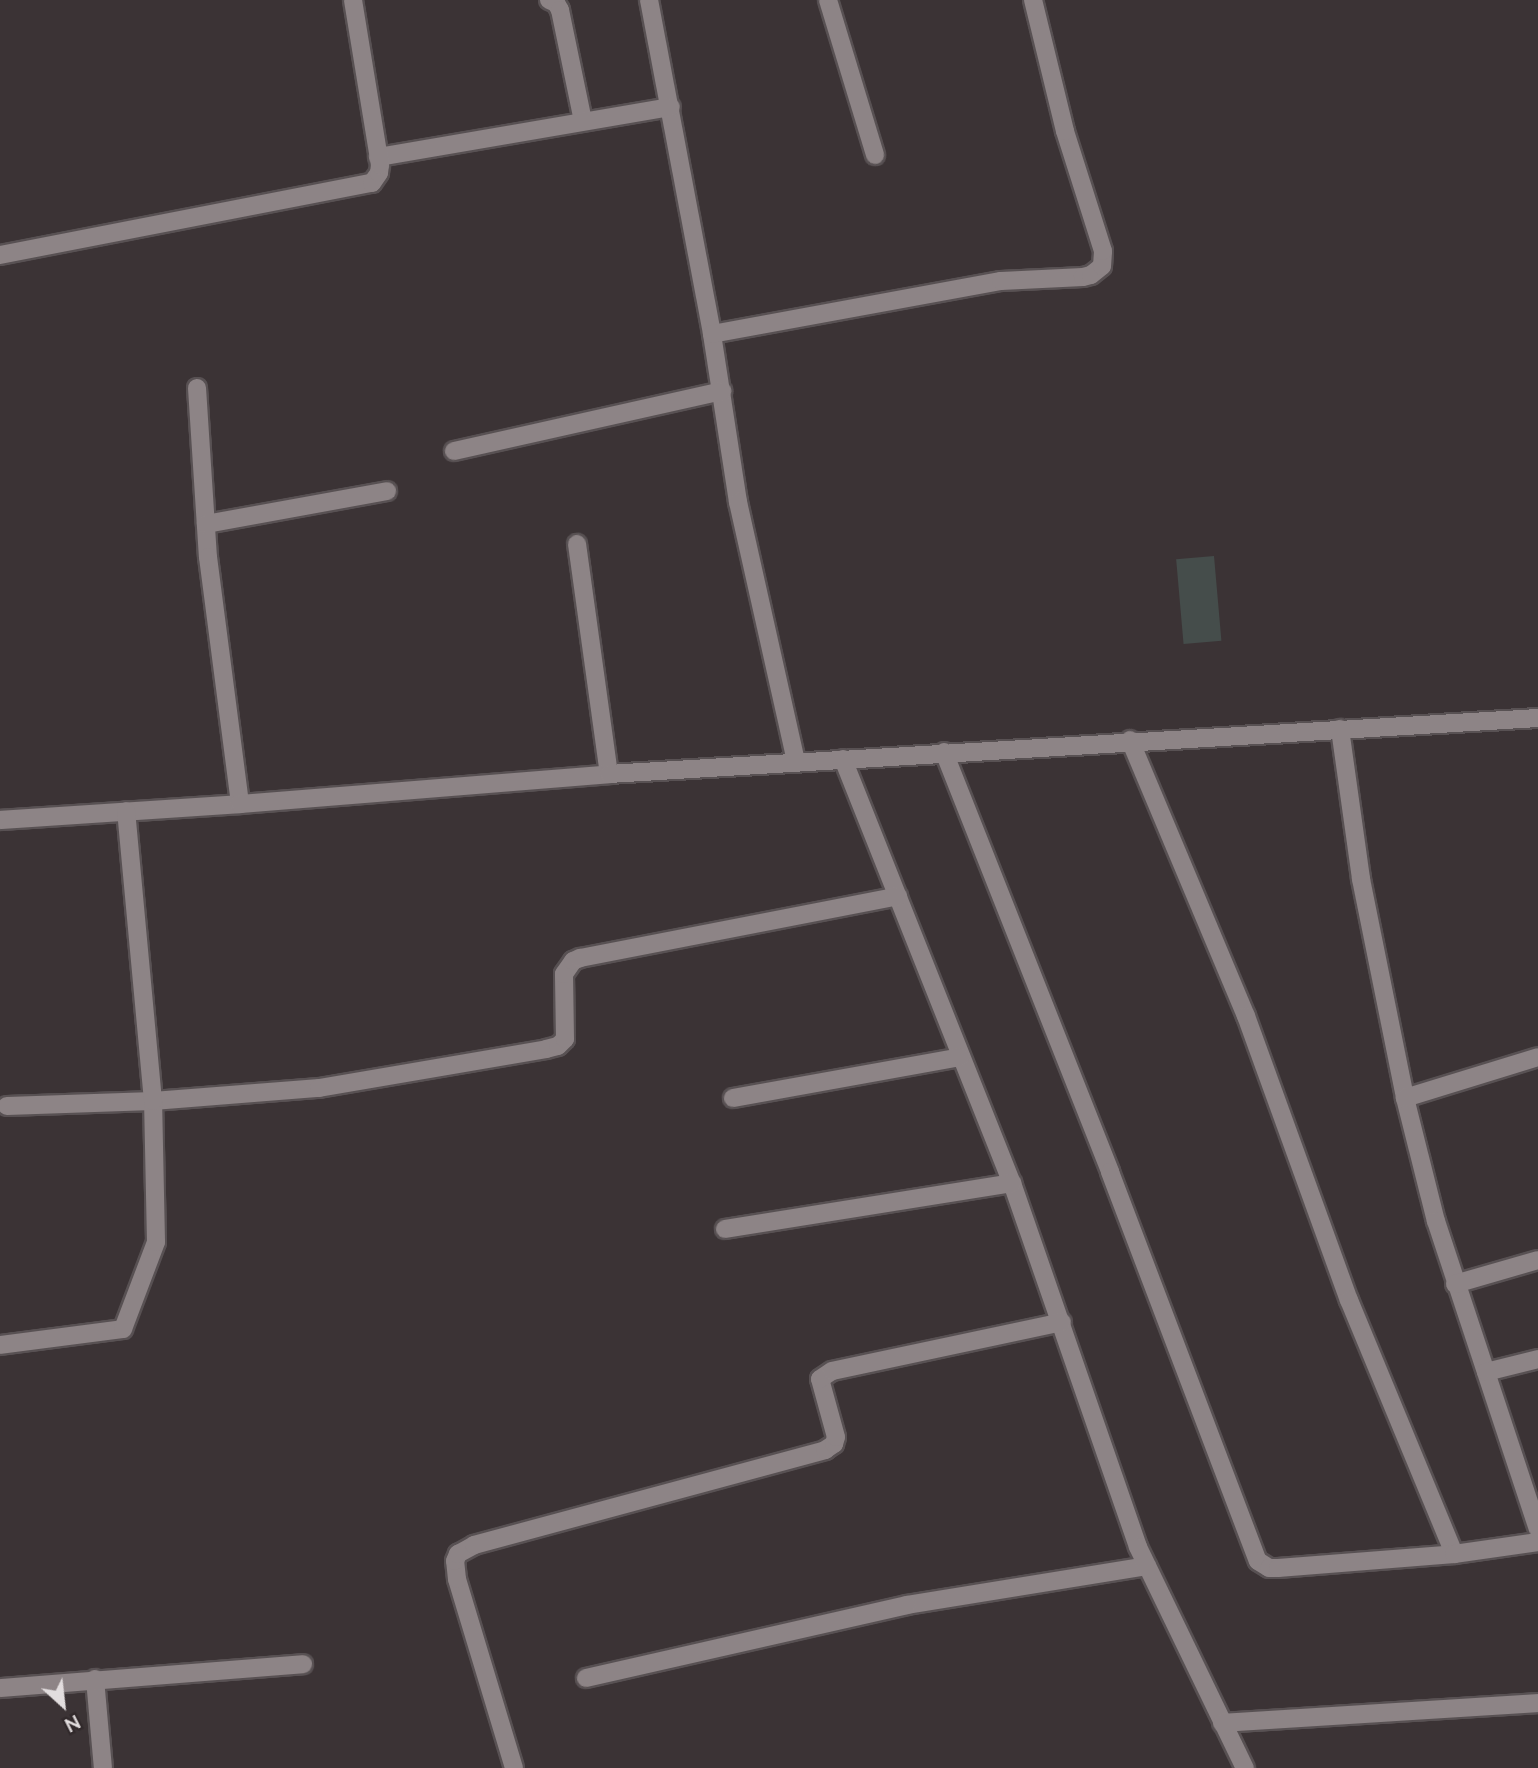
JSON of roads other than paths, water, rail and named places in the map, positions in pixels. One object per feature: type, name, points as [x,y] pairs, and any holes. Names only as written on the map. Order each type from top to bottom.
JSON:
[{"type":"street","points":[[0,255],[366,186],[379,173],[378,156],[353,0]]},
{"type":"street","points":[[548,0],[556,3],[560,10],[583,121]]},
{"type":"street","points":[[649,0],[712,334],[738,502],[796,762]]},
{"type":"street","points":[[828,0],[876,155]]},
{"type":"street","points":[[712,334],[1001,281],[1083,277],[1091,275],[1102,266],[1103,251],[1065,131],[1033,0]]},
{"type":"street","points":[[378,156],[671,107]]},
{"type":"street","points":[[197,388],[206,524],[240,804]]},
{"type":"street","points":[[454,451],[722,391]]},
{"type":"street","points":[[206,524],[387,491]]},
{"type":"street","points":[[578,544],[609,774]]},
{"type":"street","points":[[0,820],[240,804],[609,774],[1130,740],[1538,718]]},
{"type":"street","points":[[1340,729],[1360,879],[1405,1098],[1455,1284],[1538,1529]]},
{"type":"street","points":[[1130,740],[1246,1016],[1349,1300],[1454,1554]]},
{"type":"street","points":[[944,752],[1115,1185],[1258,1561],[1269,1568],[1278,1568],[1454,1554],[1538,1542]]},
{"type":"street","points":[[843,759],[1012,1183],[1147,1566],[1245,1768]]},
{"type":"street","points":[[0,1345],[124,1329],[156,1242],[153,1101],[125,811]]},
{"type":"street","points":[[7,1106],[153,1101],[366,1082],[558,1046],[566,1033],[564,974],[568,967],[580,958],[898,895]]},
{"type":"street","points":[[1405,1098],[1538,1056]]},
{"type":"street","points":[[733,1098],[960,1057]]},
{"type":"street","points":[[725,1229],[1012,1183]]},
{"type":"street","points":[[1455,1284],[1538,1260]]},
{"type":"street","points":[[514,1768],[457,1579],[455,1561],[458,1554],[474,1545],[825,1450],[834,1444],[836,1437],[820,1383],[822,1377],[832,1371],[1062,1322]]},
{"type":"street","points":[[1486,1371],[1538,1359]]},
{"type":"street","points":[[586,1678],[907,1605],[1147,1566]]},
{"type":"street","points":[[0,1688],[303,1664]]},
{"type":"street","points":[[95,1679],[103,1768]]},
{"type":"street","points":[[1222,1723],[1538,1703]]}]
